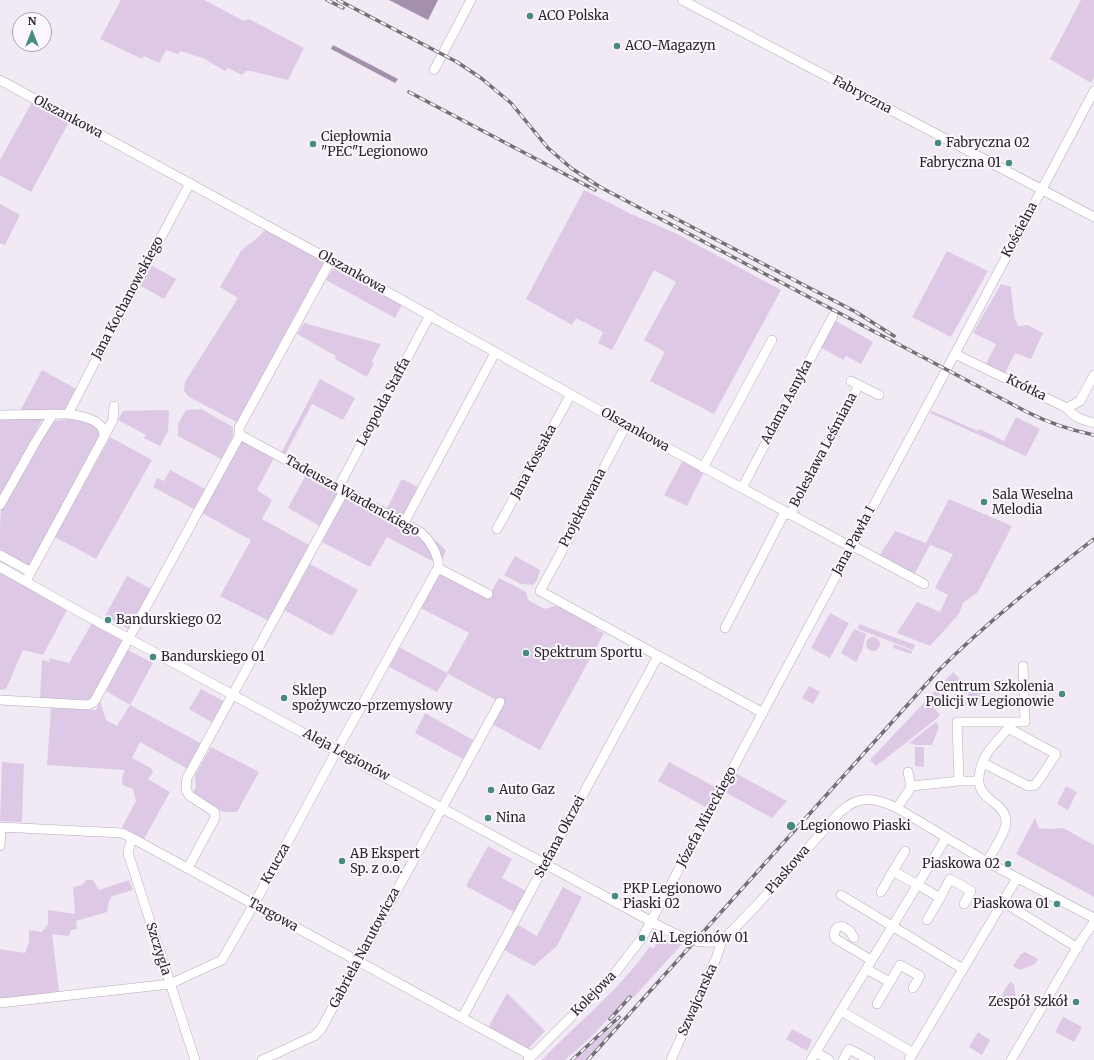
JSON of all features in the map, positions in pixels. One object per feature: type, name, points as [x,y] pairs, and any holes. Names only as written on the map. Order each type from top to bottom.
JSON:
[{"type":"street","points":[[434,70],[471,0]]},
{"type":"street","name":"Fabryczna","points":[[682,0],[1094,217]]},
{"type":"street","name":"Olszankowa","points":[[0,80],[331,260],[703,468],[924,584]]},
{"type":"street","name":"Kościelna","points":[[947,370],[1094,91]]},
{"type":"street","name":"Jana Kochanowskiego","points":[[68,414],[190,183]]},
{"type":"street","points":[[0,700],[88,705],[92,703],[240,435],[239,428],[331,260]]},
{"type":"street","name":"Leopolda Staffa","points":[[188,868],[216,818],[213,811],[190,796],[186,786],[187,778],[233,695],[341,490],[430,315]]},
{"type":"street","name":"Adama Asnyka","points":[[742,488],[833,316]]},
{"type":"street","points":[[703,468],[772,340]]},
{"type":"street","points":[[404,524],[495,353]]},
{"type":"street","name":"Krótka","points":[[955,354],[1067,408],[1078,418],[1094,423]]},
{"type":"street","name":"Jana Pawła I","points":[[763,713],[947,370]]},
{"type":"street","points":[[1067,408],[1080,402],[1094,374]]},
{"type":"street","name":"Bolesława Leśmiana","points":[[787,513],[855,383],[879,395]]},
{"type":"street","name":"Jana Kossaka","points":[[497,529],[570,394]]},
{"type":"street","points":[[26,581],[113,420],[114,406]]},
{"type":"street","points":[[0,505],[53,414]]},
{"type":"street","points":[[0,415],[68,414],[80,416],[96,422],[102,427],[104,435]]},
{"type":"street","name":"Projektowana","points":[[626,425],[572,529],[570,536],[540,591],[658,656]]},
{"type":"street","name":"Tadeusza Wardenckiego","points":[[240,435],[424,536],[432,547],[438,561],[438,568]]},
{"type":"street","points":[[725,628],[787,513]]},
{"type":"street","points":[[0,555],[31,572]]},
{"type":"street","name":"Aleja Legionów","points":[[0,567],[651,921],[694,941],[710,943],[722,940]]},
{"type":"street","points":[[438,568],[488,594]]},
{"type":"street","name":"Krucza","points":[[0,1003],[170,984],[222,960],[438,568]]},
{"type":"street","points":[[658,656],[763,713]]},
{"type":"street","name":"Stefana Okrzei","points":[[462,1018],[658,656]]},
{"type":"street","points":[[959,781],[957,722],[1008,725],[1025,722],[1023,666]]},
{"type":"street","name":"Gabriela Narutowicza","points":[[262,1060],[314,1036],[319,1032],[500,702]]},
{"type":"street","name":"Józefa Mireckiego","points":[[651,921],[763,713]]},
{"type":"street","points":[[987,862],[1005,828],[1006,819],[1001,810],[980,789],[979,781],[983,763],[987,755],[1008,725]]},
{"type":"street","points":[[983,763],[1028,786],[1036,785],[1044,774],[1056,754],[1008,725]]},
{"type":"street","points":[[908,772],[911,787]]},
{"type":"street","points":[[898,808],[911,787],[915,785],[959,781],[979,781]]},
{"type":"street","name":"Piaskowa","points":[[722,940],[747,916],[845,807],[858,801],[874,799],[898,808],[987,862],[1094,918]]},
{"type":"street","points":[[0,846],[1,827]]},
{"type":"street","name":"Targowa","points":[[1,827],[118,832],[132,838],[462,1018],[530,1058]]},
{"type":"street","name":"Szczygla","points":[[132,838],[128,853],[195,1060]]},
{"type":"street","points":[[830,1060],[814,1056],[946,838]]},
{"type":"street","points":[[881,892],[905,851]]},
{"type":"street","points":[[893,871],[940,898]]},
{"type":"street","points":[[841,1011],[911,1056],[1017,878]]},
{"type":"street","points":[[927,920],[950,879],[971,891],[964,904]]},
{"type":"street","points":[[841,895],[963,969]]},
{"type":"street","points":[[1003,902],[1078,948]]},
{"type":"street","name":"Kolejowa","points":[[530,1058],[615,973],[639,942],[651,921]]},
{"type":"street","points":[[1012,1060],[1094,922]]},
{"type":"street","points":[[854,938],[850,931],[842,926],[838,927],[834,933],[836,939],[871,960]]},
{"type":"street","name":"Szwajcarska","points":[[671,1060],[717,956],[722,940]]},
{"type":"street","points":[[877,1004],[900,965],[920,976],[913,988]]},
{"type":"street","points":[[866,969],[890,982]]},
{"type":"street","points":[[843,1060],[849,1049],[870,1060]]},
{"type":"shaded area","points":[[121,0],[204,0],[244,21],[249,19],[304,48],[288,80],[251,71],[246,71],[242,75],[228,68],[225,71],[203,58],[180,51],[179,54],[166,50],[159,63],[144,56],[142,59],[100,39]]},
{"type":"shaded area","points":[[389,0],[438,0],[428,20]]},
{"type":"shaded area","points":[[1081,0],[1094,0],[1094,77],[1091,83],[1050,59]]},
{"type":"shaded area","points":[[333,45],[398,79],[395,83],[331,49]]},
{"type":"shaded area","points":[[32,102],[69,122],[31,192],[0,175],[0,160]]},
{"type":"shaded area","points":[[584,190],[631,214],[675,233],[781,290],[714,414],[650,381],[665,352],[644,340],[676,282],[654,270],[612,350],[598,343],[603,332],[576,318],[572,325],[526,299]]},
{"type":"shaded area","points":[[0,204],[20,215],[5,245],[0,243]]},
{"type":"shaded area","points":[[265,230],[324,262],[237,422],[189,397],[184,391],[185,382],[238,298],[220,287],[241,251]]},
{"type":"shaded area","points":[[947,251],[988,271],[951,337],[912,317]]},
{"type":"shaded area","points":[[149,264],[176,279],[164,299],[138,284]]},
{"type":"shaded area","points":[[334,267],[402,305],[395,318],[326,280]]},
{"type":"shaded area","points":[[1001,284],[1011,287],[1014,316],[1018,326],[1028,325],[1043,333],[1031,359],[1015,353],[1004,375],[985,366],[996,344],[973,333]]},
{"type":"shaded area","points":[[834,320],[873,342],[861,364],[846,356],[844,360],[820,347]]},
{"type":"shaded area","points":[[304,323],[381,344],[372,361],[374,363],[367,377],[335,359],[336,356],[297,334]]},
{"type":"shaded area","points":[[42,370],[78,390],[66,412],[19,413]]},
{"type":"shaded area","points":[[320,379],[355,398],[343,420],[312,404],[286,453],[286,456],[281,453]]},
{"type":"shaded area","points":[[201,409],[233,427],[233,436],[221,459],[178,436],[178,424],[186,410]]},
{"type":"shaded area","points":[[169,410],[168,431],[160,446],[144,438],[146,435],[118,420],[123,411]]},
{"type":"shaded area","points":[[932,411],[978,431],[980,429],[1004,441],[1016,417],[1040,429],[1026,456],[930,413]]},
{"type":"shaded area","points":[[42,417],[42,420],[0,497],[0,418]]},
{"type":"shaded area","points":[[78,418],[91,424],[101,432],[29,567],[0,549],[1,512],[9,493],[25,464],[49,427],[56,421]]},
{"type":"shaded area","points":[[110,437],[152,460],[96,559],[55,537]]},
{"type":"shaded area","points":[[246,441],[275,456],[257,490],[272,500],[262,519],[309,545],[269,621],[220,596],[251,540],[202,513],[241,442]]},
{"type":"shaded area","points":[[683,460],[704,472],[687,506],[664,495]]},
{"type":"shaded area","points":[[170,470],[205,489],[194,509],[153,487],[157,478],[164,481]]},
{"type":"shaded area","points":[[307,473],[335,489],[337,495],[320,526],[288,508]]},
{"type":"shaded area","points":[[402,479],[421,489],[405,520],[386,510]]},
{"type":"shaded area","points":[[351,497],[422,536],[428,544],[434,562],[387,537],[370,567],[322,542],[345,499]]},
{"type":"shaded area","points":[[949,499],[1012,526],[978,592],[963,603],[959,614],[930,646],[897,633],[917,602],[940,612],[948,595],[935,588],[953,554],[930,545],[913,577],[878,558],[895,531],[926,543]]},
{"type":"shaded area","points":[[430,537],[441,545],[446,551],[442,560]]},
{"type":"shaded area","points":[[515,556],[540,570],[537,580],[533,585],[521,584],[504,575]]},
{"type":"shaded area","points":[[310,564],[358,590],[332,636],[284,610]]},
{"type":"shaded area","points":[[0,572],[67,610],[43,655],[23,650],[6,689],[0,690]]},
{"type":"shaded area","name":"Spektrum Sportu","points":[[440,572],[488,597],[499,578],[526,592],[528,600],[544,609],[559,605],[595,624],[597,630],[604,633],[540,750],[492,724],[500,702],[448,674],[437,692],[389,667],[399,647],[447,673],[469,633],[421,608]]},
{"type":"shaded area","points":[[127,576],[151,589],[129,629],[105,616]]},
{"type":"shaded area","points":[[830,613],[849,623],[830,658],[811,648]]},
{"type":"shaded area","points":[[92,623],[123,641],[90,700],[40,698],[42,660],[49,662],[50,658],[69,663]]},
{"type":"shaded area","points":[[859,624],[915,645],[913,650],[858,629]]},
{"type":"shaded area","points":[[854,629],[866,634],[862,650],[856,662],[841,653]]},
{"type":"shaded area","points":[[873,637],[878,639],[880,644],[878,649],[873,651],[868,649],[866,644],[868,639]]},
{"type":"shaded area","points":[[894,644],[912,651],[911,654],[893,648]]},
{"type":"shaded area","points":[[128,650],[153,663],[130,705],[106,691]]},
{"type":"shaded area","points":[[953,672],[961,680],[933,707],[940,715],[876,766],[870,760]]},
{"type":"shaded area","points":[[972,683],[983,686],[987,698],[974,707],[965,704]]},
{"type":"shaded area","points":[[809,686],[820,692],[813,704],[802,698]]},
{"type":"shaded area","points":[[201,689],[225,702],[213,723],[189,709]]},
{"type":"shaded area","points":[[100,701],[106,720],[117,726],[130,705],[202,744],[188,769],[140,742],[132,758],[151,768],[153,772],[148,779],[170,792],[144,839],[122,827],[136,801],[133,789],[123,785],[122,779],[125,770],[47,765],[51,708],[96,710]]},
{"type":"shaded area","points":[[425,713],[473,740],[463,759],[415,733]]},
{"type":"shaded area","points":[[936,722],[939,727],[932,745],[916,745],[909,743]]},
{"type":"shaded area","points":[[211,747],[259,772],[237,812],[224,812],[192,795],[196,787],[195,775]]},
{"type":"shaded area","points":[[915,747],[924,747],[924,767],[915,766]]},
{"type":"shaded area","points":[[2,762],[24,764],[22,822],[0,821]]},
{"type":"shaded area","points":[[669,762],[717,788],[706,807],[658,781]]},
{"type":"shaded area","points":[[735,773],[787,801],[772,818],[725,792]]},
{"type":"shaded area","points":[[1066,786],[1077,792],[1068,810],[1057,804]]},
{"type":"shaded area","points":[[1035,818],[1039,828],[1063,828],[1094,845],[1094,897],[1016,854]]},
{"type":"shaded area","points":[[488,846],[512,859],[502,878],[526,891],[514,912],[466,886]]},
{"type":"shaded area","points":[[86,880],[93,880],[99,890],[129,880],[133,890],[112,896],[107,912],[76,921],[77,929],[71,930],[69,936],[52,934],[59,992],[0,999],[0,949],[25,953],[29,943],[29,930],[42,932],[48,924],[48,910],[75,914],[73,887],[82,885]]},
{"type":"shaded area","points":[[563,887],[582,897],[557,946],[534,966],[504,950],[518,925],[537,936]]},
{"type":"shaded area","points":[[668,939],[683,943],[633,998],[630,995],[592,1036],[565,1060],[542,1060],[626,977],[650,946],[653,949],[658,941],[663,943]]},
{"type":"shaded area","points":[[1025,952],[1038,959],[1035,964],[1020,970],[1013,966],[1021,954]]},
{"type":"shaded area","points":[[1010,982],[1014,984],[1016,998],[1011,1006],[1002,1002],[1004,991]]},
{"type":"shaded area","points":[[507,993],[545,1031],[529,1048],[526,1048],[488,1028]]},
{"type":"shaded area","points":[[623,1017],[586,1060],[575,1060]]},
{"type":"shaded area","points":[[1063,1017],[1082,1027],[1074,1042],[1055,1032]]},
{"type":"shaded area","points":[[792,1029],[812,1040],[807,1051],[786,1039]]},
{"type":"shaded area","points":[[978,1032],[990,1040],[982,1055],[969,1047]]},
{"type":"railway","points":[[327,0],[343,8]]},
{"type":"railway","points":[[338,0],[457,62],[481,78],[511,103],[548,148],[571,168],[600,187],[1027,412],[1060,426],[1094,435]]},
{"type":"railway","points":[[409,92],[595,190]]},
{"type":"railway","points":[[663,212],[856,312],[894,336]]},
{"type":"railway","points":[[588,1060],[938,671],[995,619],[1094,539]]},
{"type":"railway","points":[[610,1019],[630,997]]},
{"type":"railway","points":[[572,1060],[619,1017]]},
{"type":"place","name":"ACO Polska","points":[[530,16]]},
{"type":"place","name":"ACO-Magazyn","points":[[617,46]]},
{"type":"place","name":"Fabryczna 02","points":[[938,143]]},
{"type":"place","name":"Ciepłownia \"PEC\"Legionowo","points":[[313,144]]},
{"type":"place","name":"Fabryczna 01","points":[[1009,163]]},
{"type":"place","name":"Sala Weselna Melodia","points":[[984,502]]},
{"type":"place","name":"Bandurskiego 02","points":[[108,620]]},
{"type":"place","name":"Spektrum Sportu","points":[[526,653]]},
{"type":"place","name":"Bandurskiego 01","points":[[153,657]]},
{"type":"place","name":"Centrum Szkolenia Policji w Legionowie","points":[[1062,694]]},
{"type":"place","name":"Sklep spożywczo-przemysłowy","points":[[284,698]]},
{"type":"place","name":"Auto Gaz","points":[[491,790]]},
{"type":"place","name":"Nina","points":[[488,818]]},
{"type":"place","name":"Legionowo Piaski","points":[[791,826]]},
{"type":"place","name":"AB Ekspert Sp. z o.o.","points":[[342,861]]},
{"type":"place","name":"Piaskowa 02","points":[[1008,864]]},
{"type":"place","name":"PKP Legionowo Piaski 02","points":[[615,896]]},
{"type":"place","name":"Piaskowa 01","points":[[1057,904]]},
{"type":"place","name":"Al. Legionów 01","points":[[642,938]]},
{"type":"place","name":"Zespół Szkół","points":[[1076,1002]]}]
